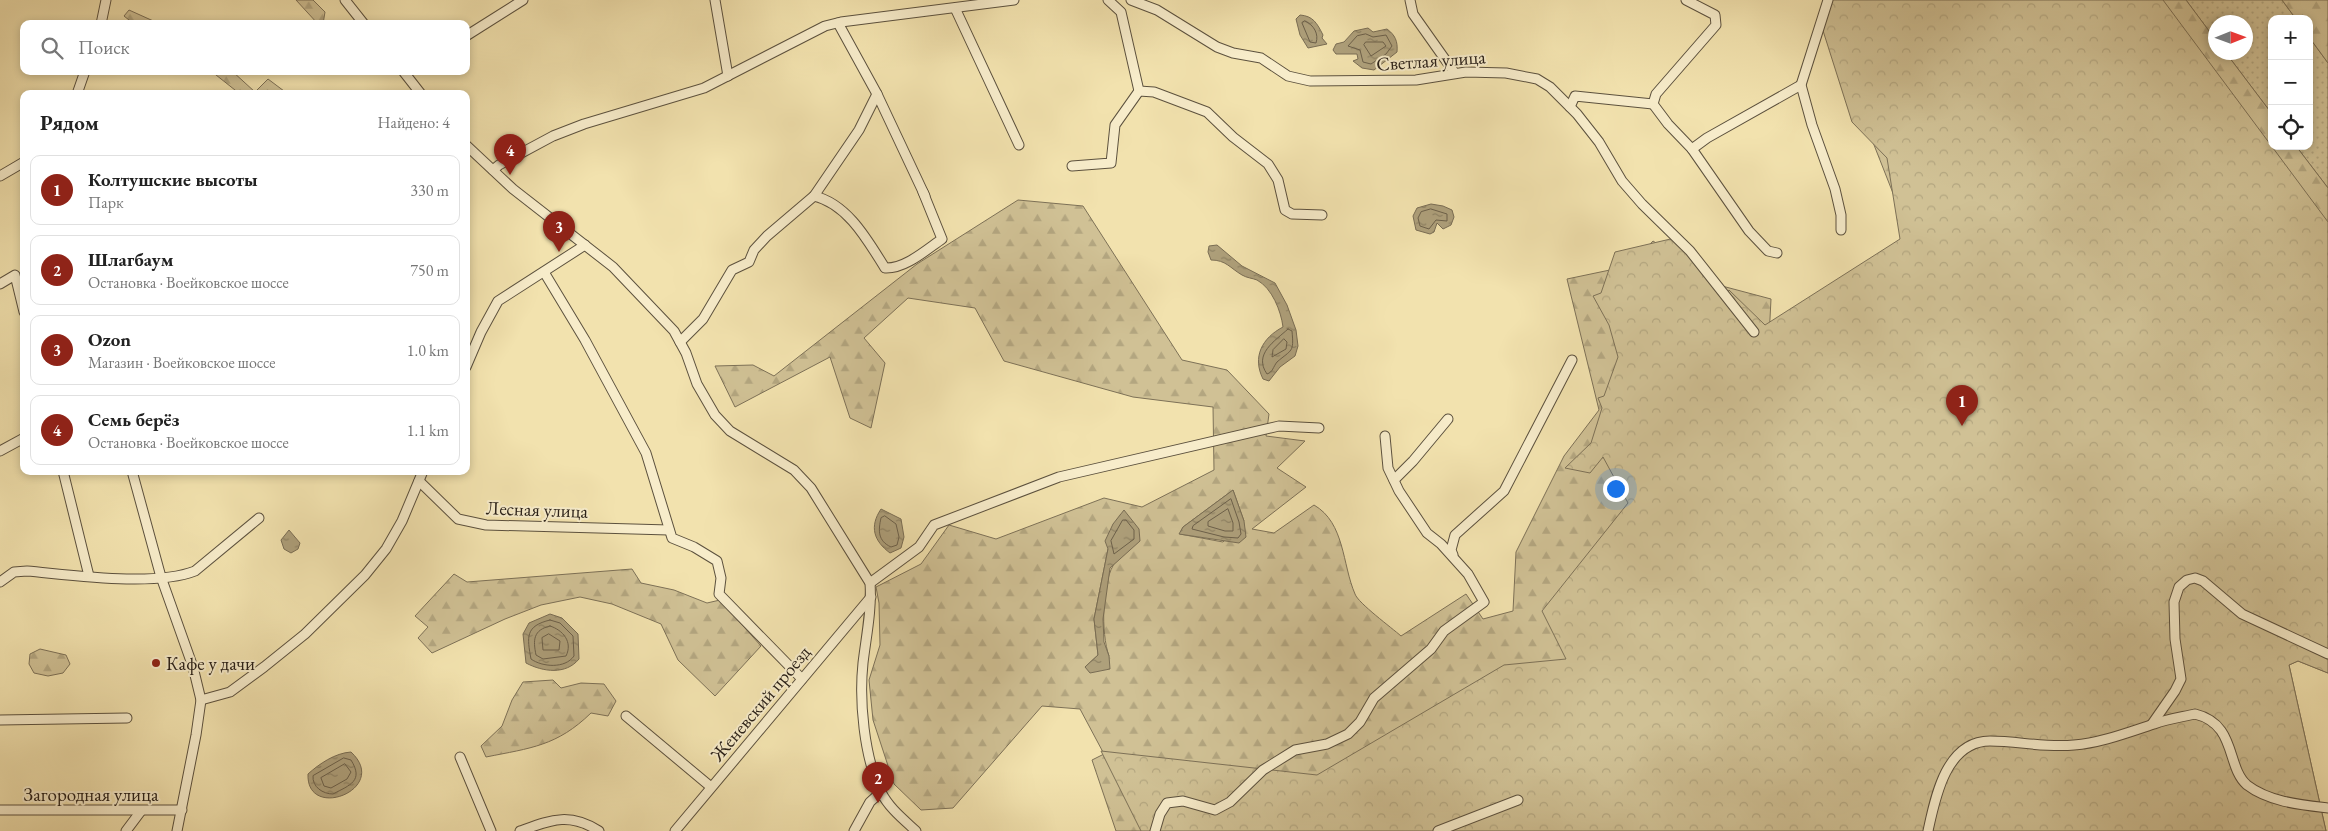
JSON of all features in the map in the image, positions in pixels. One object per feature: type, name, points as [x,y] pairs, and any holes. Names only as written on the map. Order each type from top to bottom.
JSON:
[{"type":"street","points":[[102,20],[106,0]]},
{"type":"street","points":[[345,0],[361,20]]},
{"type":"street","points":[[470,33],[523,0]]},
{"type":"street","points":[[715,0],[728,76]]},
{"type":"street","points":[[493,170],[499,164],[553,136],[584,124],[704,88],[825,26],[1014,0]]},
{"type":"street","points":[[1072,166],[1111,163],[1116,125],[1139,91],[1121,12],[1108,0]]},
{"type":"street","points":[[1121,12],[1129,0]]},
{"type":"street","name":"Светлая улица","points":[[1129,0],[1157,10],[1217,47],[1261,58],[1288,76],[1310,81],[1416,80],[1454,72],[1506,73],[1537,79],[1550,86],[1570,107],[1599,142],[1632,192],[1690,251],[1754,332]]},
{"type":"street","points":[[1410,0],[1413,14],[1454,72]]},
{"type":"street","points":[[1653,104],[1656,94],[1716,25],[1715,15],[1686,0]]},
{"type":"street","points":[[1828,0],[1801,85],[1812,125],[1834,189],[1841,215],[1841,230]]},
{"type":"street","points":[[955,8],[1019,145]]},
{"type":"street","points":[[814,196],[822,198],[836,207],[853,222],[865,235],[885,268],[891,269],[907,262],[942,239],[924,194],[877,94],[838,23]]},
{"type":"street","points":[[78,90],[84,75]]},
{"type":"street","points":[[409,75],[418,90]]},
{"type":"street","points":[[1692,149],[1707,138],[1801,85]]},
{"type":"street","points":[[1139,91],[1154,92],[1180,104],[1207,112],[1233,137],[1268,164],[1278,180],[1285,210],[1292,214],[1322,215]]},
{"type":"street","points":[[680,342],[703,319],[714,303],[721,285],[732,270],[749,262],[754,250],[814,196],[859,130],[877,94]]},
{"type":"street","points":[[1570,107],[1575,96],[1653,104],[1668,124],[1692,149],[1749,231],[1768,251],[1777,253]]},
{"type":"street","points":[[470,149],[501,177],[634,287],[674,331],[697,384],[715,415],[730,431],[794,470],[812,488],[870,583],[871,597],[863,666],[862,696],[865,729],[873,772],[881,792],[895,812],[916,831]]},
{"type":"street","points":[[0,176],[20,164]]},
{"type":"street","points":[[470,358],[481,332],[498,301],[585,245]]},
{"type":"street","points":[[544,272],[585,340],[646,453],[672,538],[694,547],[717,561],[722,578],[719,594],[802,679]]},
{"type":"street","points":[[0,284],[15,276],[20,296]]},
{"type":"street","points":[[1453,556],[1451,550],[1455,535],[1504,491],[1572,360]]},
{"type":"street","points":[[1394,480],[1413,461],[1448,419]]},
{"type":"street","points":[[870,583],[919,547],[934,525],[1029,486],[1058,477],[1279,426],[1319,428]]},
{"type":"street","points":[[1155,831],[1160,814],[1167,803],[1182,801],[1215,810],[1230,802],[1263,770],[1296,750],[1327,744],[1348,734],[1360,722],[1374,698],[1431,649],[1444,631],[1484,602],[1468,574],[1453,556],[1427,533],[1394,480],[1388,468],[1385,436]]},
{"type":"street","points":[[0,452],[20,440]]},
{"type":"street","points":[[64,475],[89,576]]},
{"type":"street","points":[[133,475],[161,576],[193,666],[201,700],[177,831]]},
{"type":"street","points":[[201,700],[230,692],[264,667],[305,634],[365,575],[386,549],[402,521],[421,475]]},
{"type":"street","name":"Лесная улица","points":[[419,481],[458,519],[486,525],[669,530]]},
{"type":"street","points":[[0,582],[14,572],[145,579],[161,576],[182,576],[195,571],[259,518]]},
{"type":"street","points":[[2152,724],[2176,691],[2181,679],[2175,639],[2174,602],[2178,587],[2187,580],[2195,578],[2203,581],[2242,614],[2328,654]]},
{"type":"street","name":"Женевский проезд","points":[[675,831],[871,597]]},
{"type":"street","points":[[1928,831],[1941,783],[1949,767],[1964,750],[1977,743],[1989,741],[2053,746],[2074,745],[2195,714],[2210,719],[2228,743],[2241,778],[2246,784],[2262,794],[2285,801],[2324,807]]},
{"type":"street","points":[[626,716],[711,787]]},
{"type":"street","points":[[0,720],[127,718]]},
{"type":"street","points":[[460,757],[491,831]]},
{"type":"street","points":[[854,831],[870,802],[881,792]]},
{"type":"street","points":[[1438,831],[1518,800]]},
{"type":"street","name":"Загородная улица","points":[[0,810],[182,810]]},
{"type":"street","points":[[126,831],[141,811]]},
{"type":"street","points":[[520,831],[554,819],[576,819],[599,831]]},
{"type":"green space","points":[[296,0],[313,0],[325,12],[324,20],[314,20]]},
{"type":"green space","points":[[1825,0],[2163,0],[2268,141],[2268,150],[2274,150],[2328,222],[2328,673],[2298,661],[2289,665],[2326,831],[1141,831],[1101,751],[1317,775],[1504,665],[1566,659],[1542,611],[1628,503],[1603,457],[1590,473],[1565,468],[1591,443],[1602,408],[1598,398],[1604,396],[1618,357],[1609,325],[1593,296],[1601,293],[1615,252],[1679,237],[1726,295],[1729,290],[1765,325],[1900,239],[1887,158],[1852,122],[1819,18]]},
{"type":"green space","points":[[1839,0],[2186,0],[2208,30],[2208,60],[2231,60],[2268,109],[2268,150],[2299,150],[2328,188],[2328,673],[2298,661],[2289,665],[2326,831],[1116,831],[1092,760],[1104,754],[1080,709],[1042,706],[953,808],[921,810],[894,784],[873,720],[869,680],[880,645],[879,603],[876,587],[921,564],[949,525],[996,539],[1104,498],[1142,507],[1214,470],[1213,407],[1133,397],[1004,361],[975,308],[908,298],[864,338],[885,363],[871,428],[850,418],[830,357],[735,407],[715,366],[753,365],[774,376],[917,264],[1018,200],[1083,206],[1182,360],[1227,370],[1269,414],[1266,436],[1305,441],[1277,468],[1306,487],[1252,529],[1274,533],[1314,505],[1332,522],[1357,598],[1401,636],[1466,594],[1483,619],[1513,611],[1516,552],[1564,456],[1599,410],[1567,279],[1629,266],[1653,241],[1722,286],[1771,299],[1769,338],[1913,244],[1826,23]],"holes":[[[1233,490],[1244,521],[1223,542],[1180,534],[1183,527]],[[1108,549],[1116,561],[1107,581],[1104,607],[1106,646],[1109,656],[1085,667],[1098,655],[1094,619]]]},
{"type":"green space","points":[[2186,0],[2282,0],[2293,15],[2268,15],[2268,109],[2231,60],[2253,60],[2253,15],[2208,15],[2208,30]]},
{"type":"green space","points":[[2282,0],[2328,0],[2328,63],[2313,42],[2313,15],[2293,15]]},
{"type":"green space","points":[[129,10],[151,20],[129,20],[124,16]]},
{"type":"green space","points":[[2313,42],[2328,63],[2328,188],[2299,150],[2313,150]]},
{"type":"green space","points":[[216,75],[236,75],[253,90],[235,90]]},
{"type":"green space","points":[[268,79],[283,90],[257,90]]},
{"type":"green space","points":[[632,569],[641,583],[674,590],[707,603],[720,600],[761,646],[715,696],[678,660],[661,624],[612,604],[580,597],[541,605],[505,619],[432,653],[418,638],[428,627],[415,616],[454,574],[467,582]]},
{"type":"green space","points":[[40,649],[66,655],[70,664],[63,673],[48,676],[34,673],[29,664],[30,654]]},
{"type":"green space","points":[[553,680],[561,688],[581,683],[604,684],[616,701],[608,716],[591,713],[567,733],[555,739],[530,748],[486,757],[481,746],[502,726],[512,700],[523,682]]},
{"type":"water","points":[[1300,15],[1314,21],[1327,44],[1308,48],[1300,35],[1296,19]]},
{"type":"water","points":[[1368,28],[1373,32],[1387,29],[1394,36],[1397,45],[1397,52],[1374,70],[1362,68],[1353,61],[1358,59],[1357,54],[1336,54],[1333,50],[1336,44],[1344,42],[1354,31]]},
{"type":"water","points":[[1431,204],[1452,210],[1454,217],[1451,225],[1443,229],[1437,223],[1434,232],[1430,234],[1416,230],[1413,216],[1417,208]]},
{"type":"water","points":[[1217,245],[1242,266],[1275,283],[1287,305],[1296,330],[1298,346],[1295,356],[1280,367],[1269,381],[1263,379],[1260,371],[1259,356],[1269,337],[1283,327],[1278,307],[1267,288],[1257,280],[1242,275],[1224,263],[1211,260],[1208,252],[1209,246]]},
{"type":"water","points":[[1233,490],[1244,521],[1246,537],[1239,543],[1179,534],[1183,527]]},
{"type":"water","points":[[881,509],[901,519],[904,537],[901,548],[890,553],[880,544],[875,533],[875,522]]},
{"type":"water","points":[[1124,510],[1139,529],[1140,541],[1110,568],[1103,619],[1104,642],[1109,656],[1110,669],[1090,673],[1085,667],[1098,655],[1094,619],[1108,549],[1105,541],[1113,524]]},
{"type":"water","points":[[289,530],[300,543],[298,549],[291,553],[284,549],[281,540]]},
{"type":"water","points":[[550,614],[562,618],[578,634],[579,659],[568,668],[561,670],[547,670],[526,663],[523,634],[529,623]]},
{"type":"water","points":[[351,752],[361,766],[361,778],[354,788],[344,795],[331,798],[320,796],[311,788],[308,774],[317,766],[339,754]]},
{"type":"place","name":"Семь берёз","points":[[510,175]]},
{"type":"place","name":"Ozon","points":[[559,252]]},
{"type":"place","name":"Колтушские высоты","points":[[1962,426]]},
{"type":"place","name":"Кафе у дачи","points":[[156,663]]},
{"type":"place","name":"Шлагбаум","points":[[878,803]]}]
